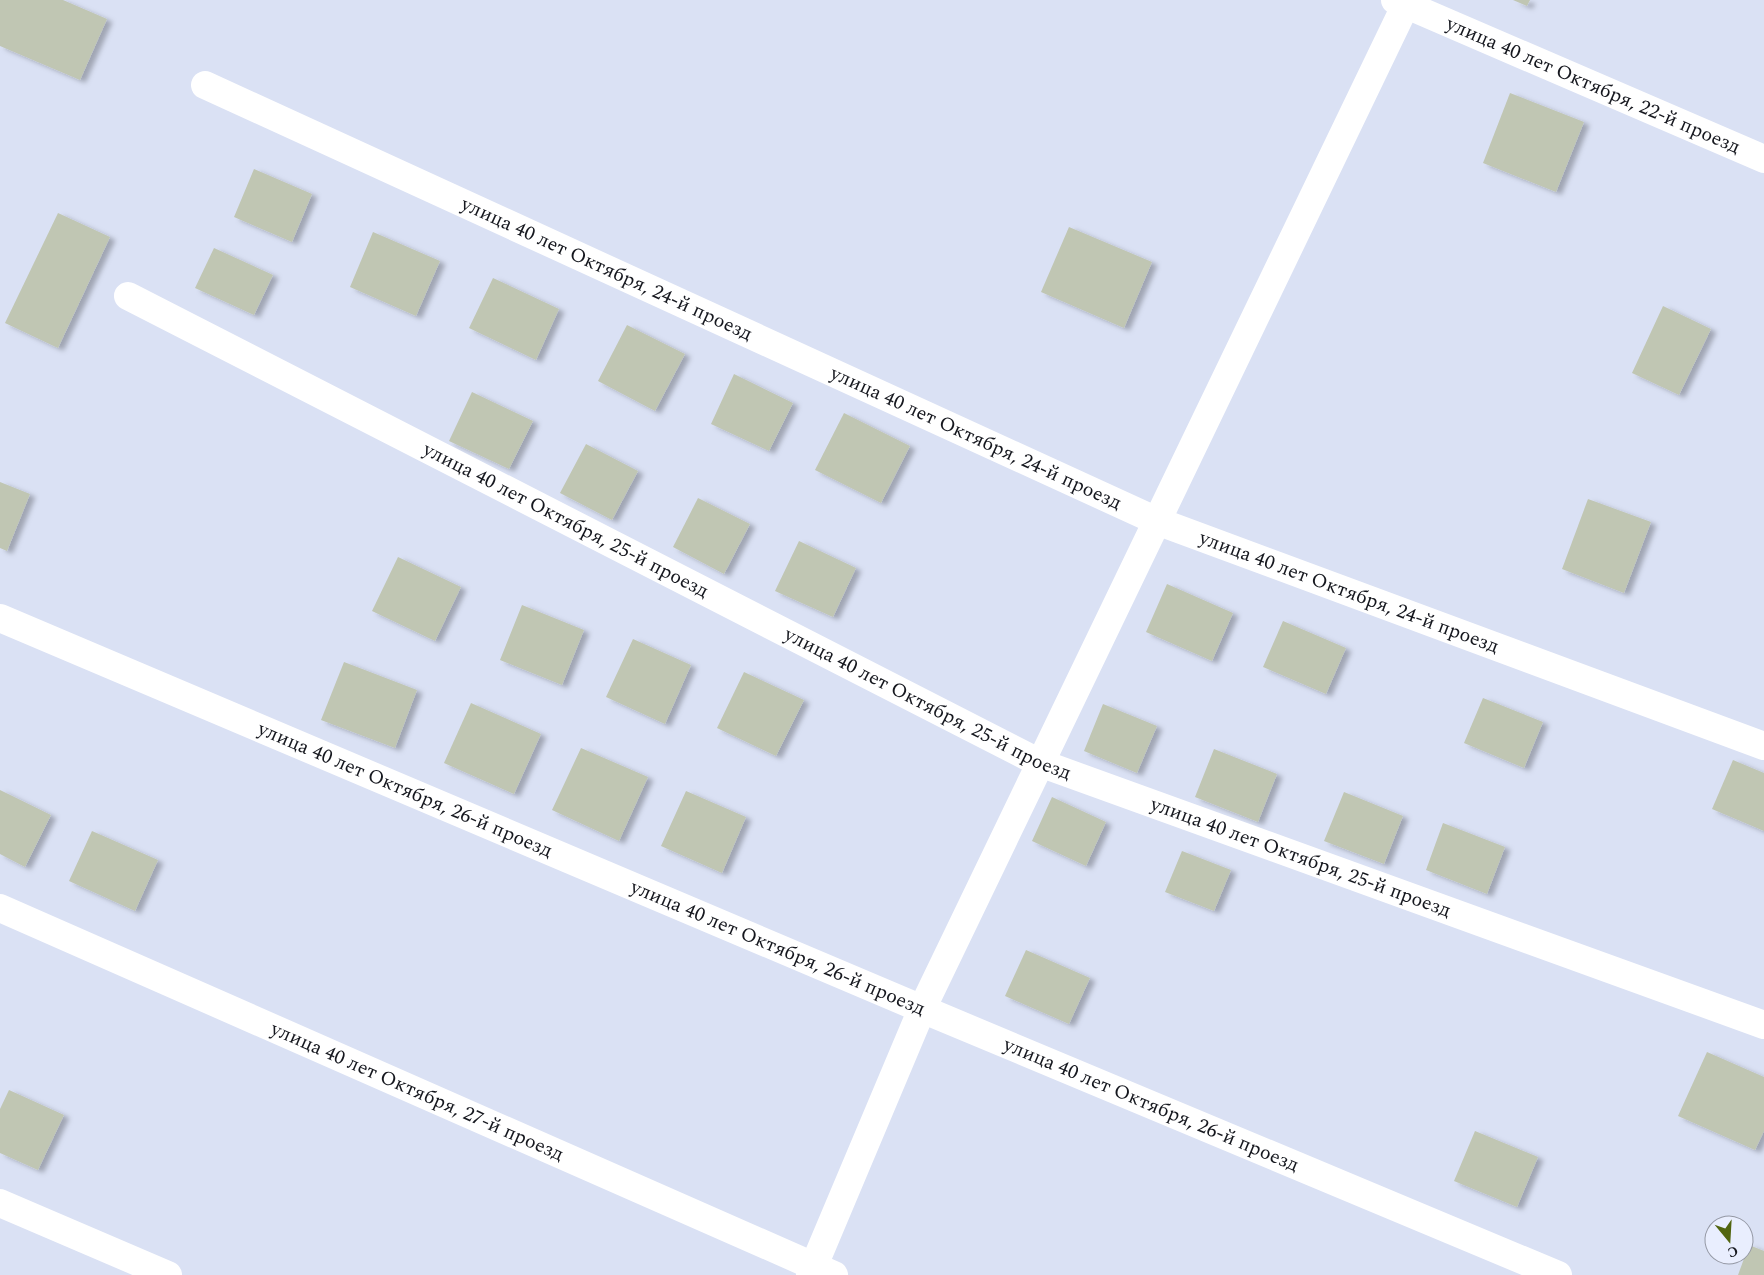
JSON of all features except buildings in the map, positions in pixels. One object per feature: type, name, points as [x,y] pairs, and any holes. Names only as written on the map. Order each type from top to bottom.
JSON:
[{"type":"street","name":"улица 40 лет Октября, 22-й проезд","points":[[1403,2],[1764,160]]},
{"type":"street","points":[[820,1272],[922,1009],[1157,521],[1403,2]]},
{"type":"street","name":"улица 40 лет Октября, 24-й проезд","points":[[205,85],[1157,521],[1764,746]]},
{"type":"street","name":"улица 40 лет Октября, 25-й проезд","points":[[128,296],[1040,763],[1764,1024]]},
{"type":"street","name":"улица 40 лет Октября, 26-й проезд","points":[[0,618],[922,1009],[1558,1275]]},
{"type":"street","name":"улица 40 лет Октября, 27-й проезд","points":[[0,908],[820,1272]]},
{"type":"street","points":[[0,1203],[168,1275]]}]
